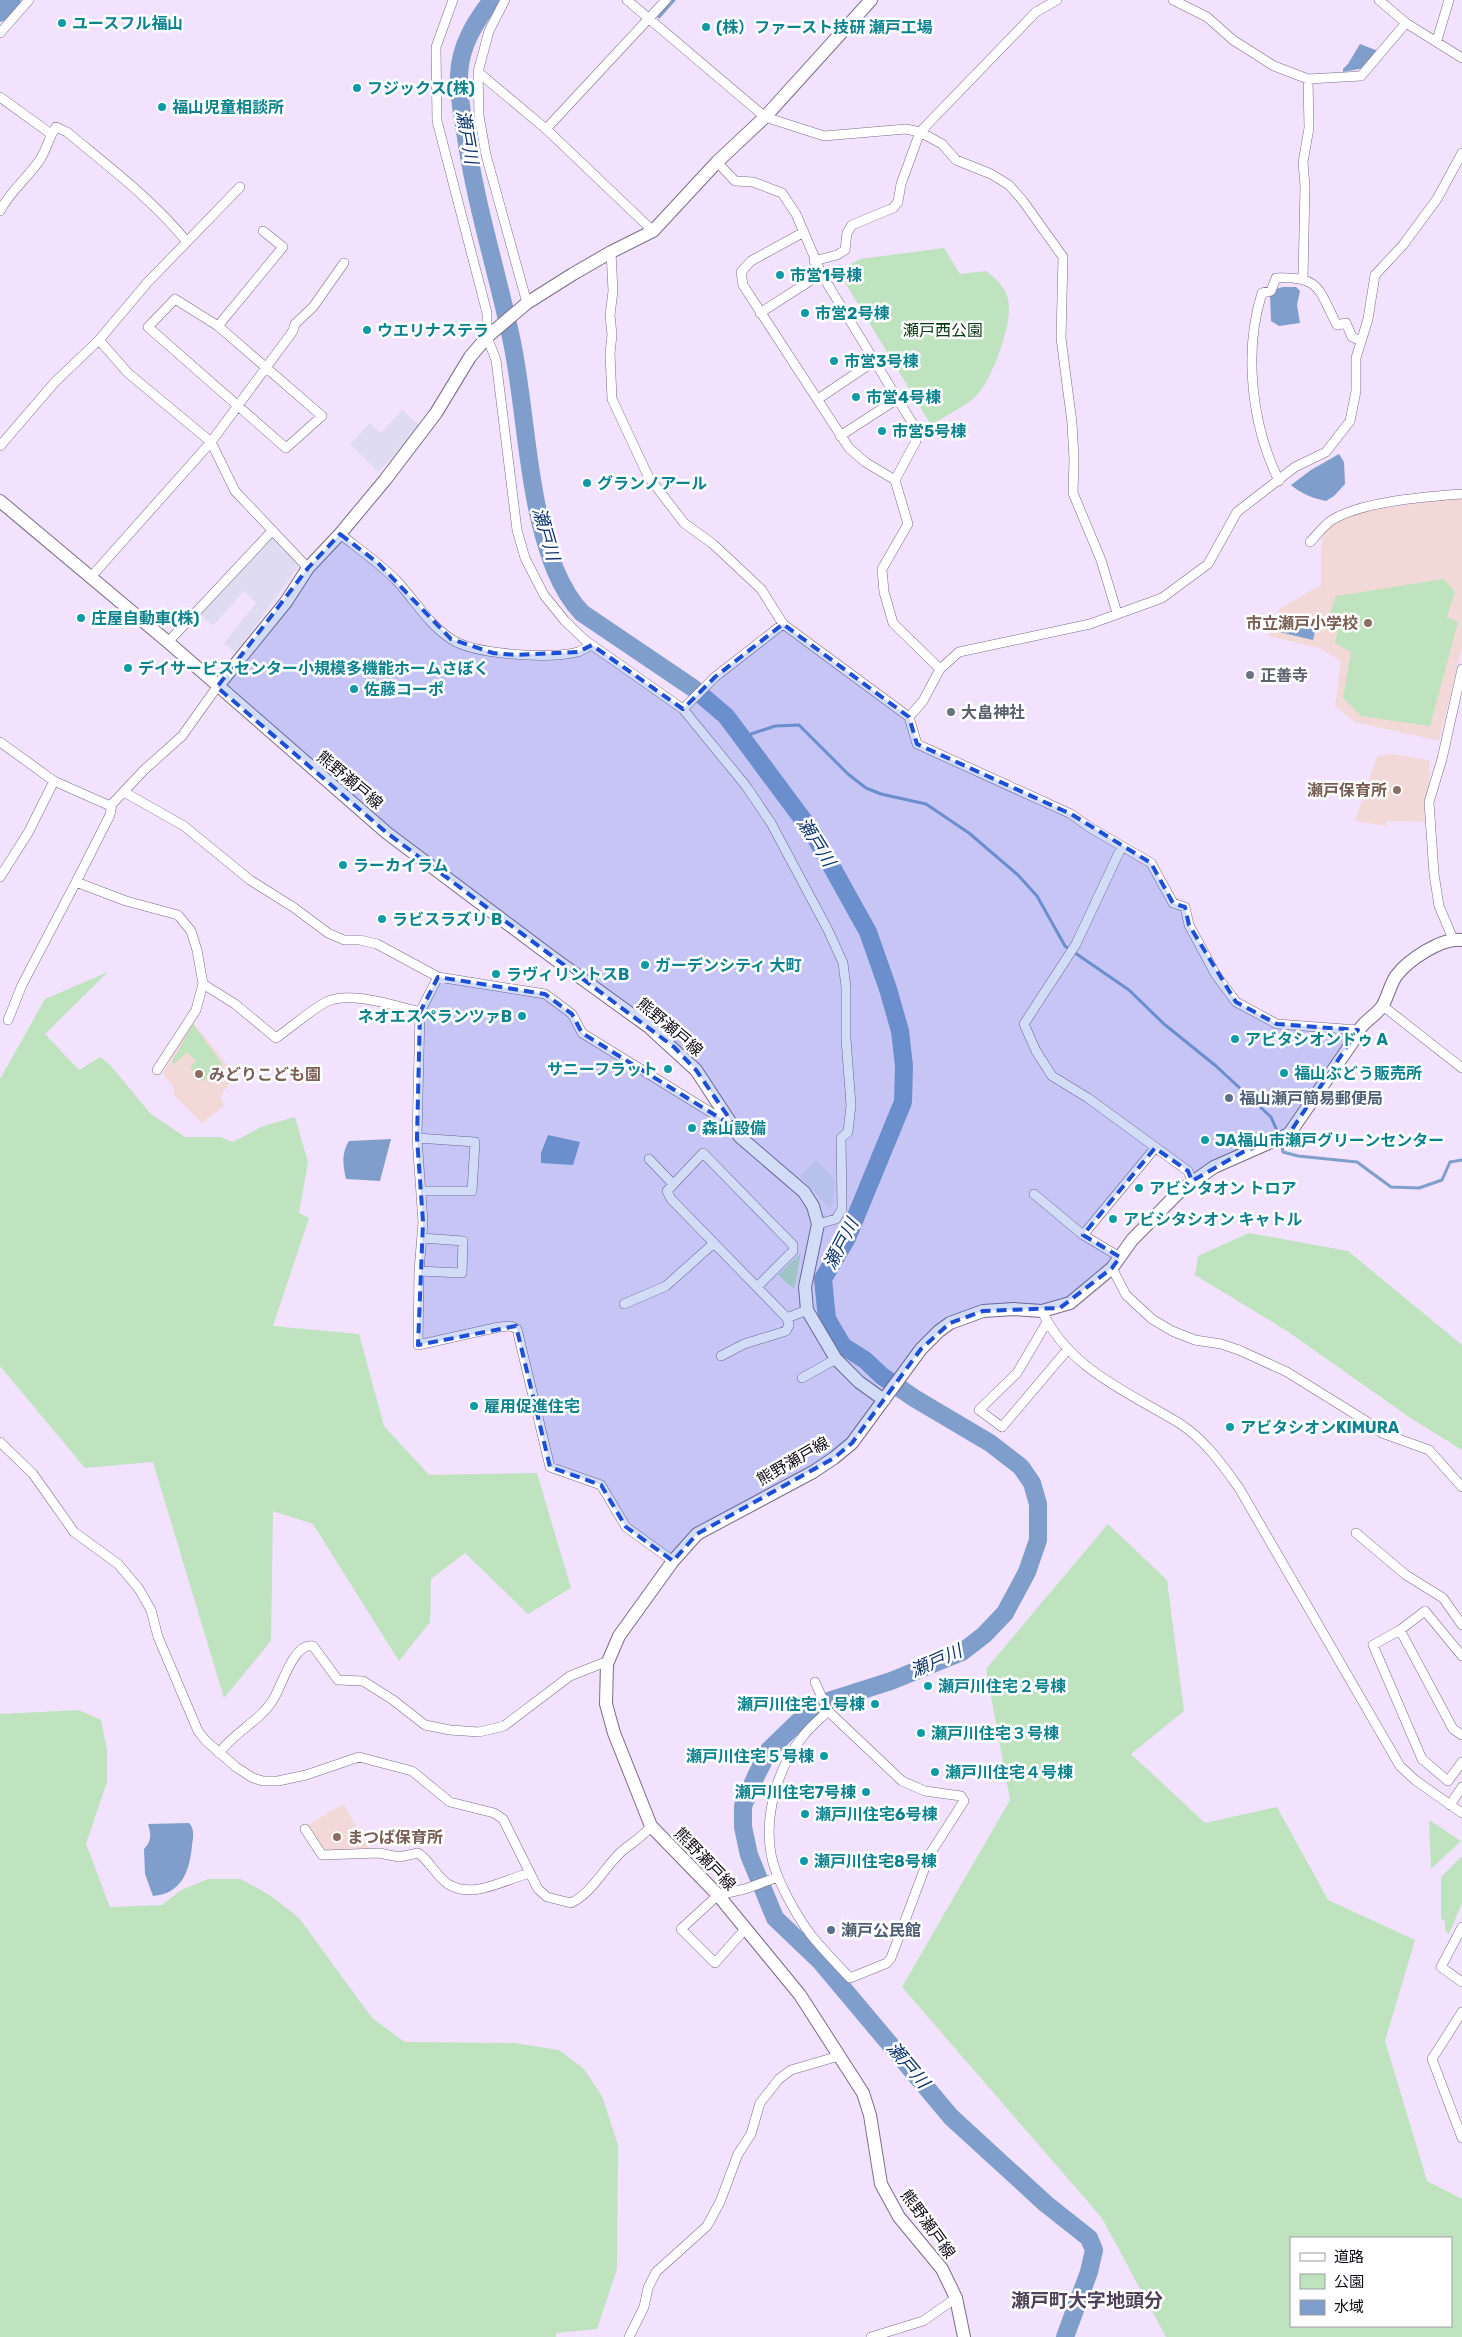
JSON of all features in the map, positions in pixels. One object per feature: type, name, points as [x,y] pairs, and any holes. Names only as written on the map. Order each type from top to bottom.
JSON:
[{"type":"main road","points":[[217,687],[286,602],[308,568],[340,534],[436,413],[470,357],[490,335],[525,305],[611,252],[653,232],[717,162],[765,117],[871,0]]},
{"type":"main road","name":"熊野瀬戸線","points":[[0,502],[168,642],[217,687],[387,833],[674,1047],[696,1070],[745,1142],[804,1192],[813,1206],[818,1224]]},
{"type":"main road","points":[[1044,1316],[1070,1303],[1112,1268],[1139,1233],[1180,1190],[1192,1181],[1244,1152],[1289,1134],[1311,1105],[1356,1037],[1358,1030],[1383,1006],[1395,977],[1416,956],[1458,939]]},
{"type":"main road","points":[[818,1224],[806,1287],[807,1310],[836,1359],[859,1382],[886,1397]]},
{"type":"main road","name":"熊野瀬戸線","points":[[964,2337],[956,2298],[942,2269],[899,2217],[881,2184],[870,2115],[864,2093],[800,1995],[718,1895],[651,1826],[614,1733],[606,1704],[607,1664],[619,1636],[673,1561],[697,1534],[813,1472],[852,1443],[929,1341],[950,1323],[983,1311],[1014,1309],[1044,1316]]},
{"type":"street","points":[[0,33],[28,0]]},
{"type":"street","points":[[453,0],[436,47],[437,121],[485,304],[496,360],[517,530],[525,558],[544,595],[565,621],[592,645],[685,708],[746,786],[771,823],[828,930],[842,963],[846,987],[846,1039],[851,1105],[848,1132],[841,1138],[842,1209],[836,1219],[818,1224]]},
{"type":"street","points":[[505,0],[489,31],[478,72],[479,116],[486,155],[525,305]]},
{"type":"street","points":[[628,0],[765,117],[824,136],[906,129],[920,132],[942,144],[956,160],[991,174],[1008,185],[1023,201],[1062,257],[1061,338],[1072,432],[1073,493],[1101,560],[1118,613]]},
{"type":"street","points":[[546,129],[666,0]]},
{"type":"street","points":[[814,261],[837,256],[846,250],[847,233],[852,225],[893,208],[898,202],[901,184],[920,132],[1036,12],[1057,0]]},
{"type":"street","points":[[1174,0],[1207,17],[1233,40],[1274,66],[1308,79],[1361,76],[1406,23]]},
{"type":"street","points":[[1379,0],[1406,23],[1437,40],[1462,58]]},
{"type":"street","points":[[1437,40],[1449,0]]},
{"type":"street","points":[[478,72],[546,129],[653,232]]},
{"type":"street","points":[[1303,278],[1305,205],[1303,162],[1309,128],[1308,79]]},
{"type":"street","points":[[0,97],[51,134]]},
{"type":"street","points":[[0,211],[12,192],[40,159],[56,127],[68,132],[166,216],[187,242]]},
{"type":"street","points":[[909,717],[923,701],[940,669],[959,652],[1090,624],[1162,598],[1208,564],[1237,512],[1295,467],[1326,452],[1350,420],[1356,391],[1356,358],[1375,276],[1403,245],[1437,199],[1462,153]]},
{"type":"street","points":[[717,162],[735,181],[753,182],[782,192],[804,232],[814,261],[916,429],[916,442],[895,480]]},
{"type":"street","points":[[0,446],[55,382],[99,340],[147,283],[240,187]]},
{"type":"street","points":[[218,326],[283,247],[263,231]]},
{"type":"street","points":[[804,232],[751,261],[741,272],[743,285],[849,448],[865,462],[895,480],[907,514],[908,524],[882,568],[884,592],[893,623],[940,669]]},
{"type":"street","points":[[611,252],[613,291],[610,315],[612,335],[610,353],[612,399],[648,476],[684,523],[713,544],[761,588],[783,624],[909,717],[917,744],[1071,814],[1089,827],[1152,863],[1174,903],[1185,907],[1189,925],[1216,975],[1236,1002],[1277,1024],[1358,1030]]},
{"type":"street","points":[[90,578],[211,442],[293,331],[295,324],[313,307],[344,264]]},
{"type":"street","points":[[760,313],[816,277]]},
{"type":"street","points":[[1279,481],[1267,456],[1254,409],[1254,325],[1262,293],[1271,291],[1276,278],[1303,278],[1318,287],[1337,326],[1346,323],[1352,337],[1361,341]]},
{"type":"street","points":[[175,299],[218,326],[266,366],[322,416],[286,448],[148,327],[175,299]]},
{"type":"street","points":[[99,340],[128,373],[211,442],[236,491],[308,568]]},
{"type":"street","points":[[818,399],[870,364]]},
{"type":"street","points":[[840,436],[894,401]]},
{"type":"street","points":[[1310,542],[1330,521],[1349,511],[1374,505],[1462,494]]},
{"type":"street","points":[[168,642],[272,531]]},
{"type":"street","points":[[340,534],[378,563],[396,580],[420,610],[451,640],[493,653],[511,654],[542,655],[578,652],[592,645]]},
{"type":"street","points":[[685,708],[712,679],[783,624]]},
{"type":"street","points":[[1458,939],[1439,906],[1434,874],[1429,802],[1442,760],[1462,668]]},
{"type":"street","points":[[8,1020],[18,993],[110,815],[112,804],[144,770],[182,736],[217,687]]},
{"type":"street","points":[[0,742],[54,781],[108,805],[112,804]]},
{"type":"street","points":[[0,877],[28,832],[54,781]]},
{"type":"street","points":[[124,792],[184,826],[250,880],[293,906],[328,933],[344,940],[360,940],[377,944],[438,976],[545,994],[572,1014],[582,1033],[720,1118],[731,1120]]},
{"type":"street","points":[[1122,846],[1076,944],[1024,1024],[1052,1076],[1088,1098],[1188,1171],[1192,1181]]},
{"type":"street","points":[[76,882],[126,901],[178,915],[191,931],[198,950],[203,984],[196,1010],[157,1070]]},
{"type":"street","points":[[438,976],[420,1012],[417,1138],[422,1238],[419,1271],[418,1345],[499,1327],[511,1326],[517,1329],[550,1467],[601,1485],[626,1527],[673,1561]]},
{"type":"street","points":[[203,984],[235,1004],[276,1038],[327,1002],[338,999],[355,998],[420,1012]]},
{"type":"street","points":[[1383,1006],[1462,1068]]},
{"type":"street","points":[[417,1138],[475,1142],[472,1192],[421,1190]]},
{"type":"street","points":[[1083,1235],[1155,1148]]},
{"type":"street","points":[[721,1356],[744,1344],[786,1331],[789,1325],[787,1318],[758,1286],[671,1199],[667,1191],[703,1153],[793,1246],[793,1251],[758,1286]]},
{"type":"street","points":[[649,1160],[673,1184]]},
{"type":"street","points":[[1034,1194],[1083,1235],[1120,1257]]},
{"type":"street","points":[[419,1271],[462,1273],[463,1241],[422,1238]]},
{"type":"street","points":[[624,1304],[666,1286],[714,1243]]},
{"type":"street","points":[[1112,1268],[1126,1295],[1152,1319],[1172,1331],[1195,1340],[1221,1344],[1239,1350],[1287,1372],[1382,1433],[1429,1450],[1462,1486]]},
{"type":"street","points":[[787,1318],[807,1310]]},
{"type":"street","points":[[1068,1349],[1002,1427],[979,1410],[1017,1374],[1044,1316],[1068,1349],[1097,1376],[1179,1424],[1218,1458],[1239,1488],[1400,1766],[1415,1780],[1462,1814]]},
{"type":"street","points":[[802,1378],[836,1359]]},
{"type":"street","points":[[0,1442],[33,1474],[74,1532],[118,1564],[139,1589],[151,1610],[158,1637],[198,1731],[219,1752],[252,1778],[263,1782],[278,1781],[306,1775],[360,1756],[412,1771],[450,1802],[494,1813],[502,1819],[538,1889],[547,1897],[571,1903],[588,1892],[621,1852],[644,1835],[651,1826]]},
{"type":"street","points":[[1356,1534],[1406,1575],[1443,1598],[1462,1625]]},
{"type":"street","points":[[1462,1656],[1425,1611],[1400,1630],[1373,1645],[1422,1759],[1448,1780],[1462,1762]]},
{"type":"street","points":[[1400,1630],[1453,1729],[1462,1735]]},
{"type":"street","points":[[219,1752],[233,1736],[274,1700],[282,1680],[300,1648],[308,1645],[313,1646],[338,1680],[363,1681],[393,1700],[425,1725],[460,1731],[479,1732],[504,1726],[570,1676],[603,1663],[607,1664]]},
{"type":"street","points":[[815,1682],[826,1708],[902,1781],[925,1791],[961,1796],[964,1802],[930,1854],[887,1963],[850,1978],[811,1935],[775,1878],[770,1844],[770,1825],[774,1795],[785,1764],[803,1736],[826,1708]]},
{"type":"street","points":[[1450,1805],[1462,1787]]},
{"type":"street","points":[[305,1829],[322,1856],[379,1853],[399,1857],[418,1853],[448,1884],[459,1887],[488,1888],[515,1876],[530,1873]]},
{"type":"street","points":[[746,1928],[715,1963],[680,1929],[718,1895],[745,1889],[775,1878]]},
{"type":"street","points":[[1462,1927],[1441,1967],[1462,1982]]},
{"type":"street","points":[[1462,2012],[1432,2059],[1462,2138]]},
{"type":"street","points":[[629,2337],[644,2307],[648,2288],[656,2272],[707,2226],[720,2202],[738,2154],[751,2134],[760,2103],[779,2079],[791,2070],[839,2056]]},
{"type":"street","points":[[871,2337],[923,2321],[956,2298]]},
{"type":"highlighted area","points":[[340,534],[378,563],[451,639],[493,653],[515,655],[578,652],[592,645],[683,709],[715,677],[783,624],[909,717],[917,744],[1071,814],[1151,863],[1173,903],[1185,907],[1189,925],[1236,1002],[1277,1024],[1358,1030],[1289,1134],[1243,1152],[1192,1181],[1188,1171],[1155,1148],[1083,1235],[1120,1257],[1112,1268],[1060,1308],[983,1311],[950,1323],[921,1349],[852,1443],[834,1458],[697,1534],[673,1561],[626,1527],[601,1485],[550,1467],[516,1326],[418,1345],[423,1222],[417,1138],[420,1012],[438,977],[545,994],[572,1014],[582,1033],[736,1128],[696,1070],[674,1047],[387,833],[217,687],[308,568]]},
{"type":"shaded area","points":[[402,410],[420,426],[399,450],[388,440],[399,451],[378,472],[350,444],[370,423],[381,433]]},
{"type":"shaded area","name":"市立瀬戸小学校","points":[[1462,497],[1462,648],[1439,741],[1355,722],[1335,706],[1341,661],[1319,648],[1269,636],[1279,609],[1321,585],[1321,548],[1325,527],[1347,514]]},
{"type":"shaded area","points":[[273,536],[301,563],[236,653],[224,643],[256,603],[244,591],[213,626],[200,614]]},
{"type":"shaded area","name":"瀬戸保育所","points":[[1390,754],[1429,760],[1430,822],[1386,821],[1386,826],[1355,821],[1377,757]]},
{"type":"shaded area","name":"みどりこども園","points":[[193,1022],[235,1075],[220,1097],[224,1106],[202,1123],[173,1094],[174,1088],[163,1073]]},
{"type":"shaded area","points":[[816,1160],[835,1180],[833,1203],[829,1208],[800,1176]]},
{"type":"shaded area","name":"まつば保育所","points":[[343,1804],[369,1848],[319,1851],[307,1826]]},
{"type":"green space","name":"瀬戸西公園","points":[[944,248],[960,274],[986,271],[998,281],[1007,294],[1009,315],[999,354],[987,381],[980,391],[959,409],[931,425],[838,271],[860,259]]},
{"type":"green space","points":[[1444,579],[1455,592],[1447,617],[1458,622],[1430,726],[1361,716],[1343,698],[1351,652],[1335,643],[1340,619],[1329,616],[1336,596]]},
{"type":"green space","points":[[108,972],[45,1034],[79,1070],[100,1057],[110,1065],[151,1114],[185,1137],[220,1137],[233,1142],[263,1126],[295,1117],[308,1162],[299,1213],[309,1218],[273,1326],[359,1334],[384,1426],[429,1475],[537,1473],[571,1588],[528,1614],[465,1553],[431,1579],[430,1622],[399,1661],[313,1524],[273,1511],[271,1641],[224,1698],[153,1462],[85,1468],[0,1366],[0,1079],[45,999]]},
{"type":"green space","points":[[193,1024],[222,1064],[202,1082],[190,1067],[196,1061],[187,1052],[174,1064],[172,1062]]},
{"type":"green space","points":[[1249,1233],[1348,1251],[1462,1345],[1462,1450],[1412,1419],[1287,1331],[1195,1275],[1198,1256]]},
{"type":"green space","points":[[801,1253],[794,1289],[778,1275]]},
{"type":"green space","points":[[1108,1524],[1167,1580],[1184,1711],[1131,1754],[1205,1823],[1277,1807],[1328,1900],[1415,1940],[1385,2041],[1427,2181],[1462,2199],[1462,2337],[1166,2337],[1102,2218],[902,1987],[1010,1800],[986,1669]]},
{"type":"green space","points":[[79,1710],[101,1720],[107,1750],[107,1782],[86,1844],[110,1907],[162,1905],[181,1890],[208,1879],[241,1879],[271,1896],[299,1918],[372,2018],[405,2042],[514,2043],[559,2050],[584,2069],[602,2096],[618,2145],[617,2269],[597,2329],[556,2333],[556,2337],[0,2337],[0,1714]]},
{"type":"green space","points":[[1429,1820],[1461,1841],[1431,1869]]},
{"type":"green space","points":[[1462,1856],[1462,1903],[1449,1934],[1445,1931],[1445,1922],[1441,1918],[1441,1877]]},
{"type":"water","points":[[1360,44],[1378,51],[1364,68],[1343,72],[1343,69]]},
{"type":"water","points":[[1296,287],[1300,291],[1297,305],[1300,323],[1279,326],[1271,321],[1270,295],[1275,289]]},
{"type":"water","points":[[1339,454],[1344,462],[1345,484],[1334,496],[1326,501],[1321,500],[1303,493],[1291,485],[1311,470]]},
{"type":"water","points":[[1283,616],[1317,623],[1313,640],[1279,632]]},
{"type":"water","points":[[548,1135],[580,1142],[573,1165],[541,1163],[541,1153]]},
{"type":"water","points":[[391,1139],[380,1181],[346,1179],[343,1160],[349,1141]]},
{"type":"water","points":[[189,1823],[193,1831],[193,1837],[189,1863],[183,1879],[171,1891],[153,1896],[145,1874],[144,1849],[150,1837],[148,1824]]},
{"type":"waterway","points":[[0,13],[12,0]]},
{"type":"waterway","name":"瀬戸川","points":[[492,0],[474,26],[465,44],[460,64],[460,96],[474,184],[512,342],[535,499],[543,533],[555,570],[567,593],[582,613],[693,688],[726,716],[813,833],[868,932],[900,1031],[904,1066],[903,1102],[847,1238],[823,1279],[827,1319],[843,1346],[865,1360],[882,1376],[914,1398],[990,1443],[1021,1467],[1032,1483],[1038,1504],[1038,1540],[1027,1572],[1005,1613],[984,1635],[962,1652],[891,1681],[822,1703],[798,1722],[769,1750],[743,1806],[743,1827],[749,1855],[775,1918],[820,1961],[951,2117],[1046,2204],[1089,2238],[1094,2250],[1089,2272],[1065,2337]]},
{"type":"waterway","points":[[659,17],[674,0]]},
{"type":"waterway","points":[[748,745],[751,734],[775,726],[799,725],[848,774],[866,788],[881,794],[926,804],[969,833],[1018,875],[1037,896],[1065,946],[1129,990],[1164,1024],[1216,1066],[1271,1117],[1279,1135]]},
{"type":"waterway","points":[[1281,1141],[1283,1152],[1298,1156],[1357,1162],[1391,1187],[1419,1188],[1442,1180],[1450,1162],[1462,1160]]},
{"type":"place","name":"ユースフル福山","points":[[62,23]]},
{"type":"place","name":"(株）ファースト技研 瀬戸工場","points":[[706,27]]},
{"type":"place","name":"フジックス(株)","points":[[357,88]]},
{"type":"place","name":"福山児童相談所","points":[[162,107]]},
{"type":"place","name":"市営1号棟","points":[[780,275]]},
{"type":"place","name":"市営2号棟","points":[[805,313]]},
{"type":"place","name":"ウエリナステラ","points":[[367,330]]},
{"type":"place","name":"市営3号棟","points":[[834,361]]},
{"type":"place","name":"市営4号棟","points":[[856,397]]},
{"type":"place","name":"市営5号棟","points":[[882,431]]},
{"type":"place","name":"グランノアール","points":[[587,483]]},
{"type":"place","name":"庄屋自動車(株)","points":[[81,618]]},
{"type":"place","name":"市立瀬戸小学校","points":[[1368,623]]},
{"type":"place","name":"デイサービスセンター小規模多機能ホームさぼく","points":[[128,668]]},
{"type":"place","name":"正善寺","points":[[1250,675]]},
{"type":"place","name":"佐藤コーポ","points":[[354,689]]},
{"type":"place","name":"大畠神社","points":[[951,712]]},
{"type":"place","name":"瀬戸保育所","points":[[1397,790]]},
{"type":"place","name":"ラーカイラム","points":[[343,865]]},
{"type":"place","name":"ラビスラズリ B","points":[[382,919]]},
{"type":"place","name":"ガーデンシティ 大町","points":[[645,965]]},
{"type":"place","name":"ラヴィリントスB","points":[[496,974]]},
{"type":"place","name":"ネオエスペランツァB","points":[[522,1016]]},
{"type":"place","name":"アビタシオンドゥ A","points":[[1235,1039]]},
{"type":"place","name":"サニーフラット","points":[[668,1069]]},
{"type":"place","name":"福山ぶどう販売所","points":[[1284,1073]]},
{"type":"place","name":"みどりこども園","points":[[199,1074]]},
{"type":"place","name":"福山瀬戸簡易郵便局","points":[[1229,1098]]},
{"type":"place","name":"森山設備","points":[[692,1128]]},
{"type":"place","name":"JA福山市瀬戸グリーンセンター","points":[[1205,1140]]},
{"type":"place","name":"アビシタオン トロア","points":[[1139,1188]]},
{"type":"place","name":"アビシタシオン キャトル","points":[[1113,1219]]},
{"type":"place","name":"雇用促進住宅","points":[[474,1406]]},
{"type":"place","name":"アビタシオンKIMURA","points":[[1230,1427]]},
{"type":"place","name":"瀬戸川住宅２号棟","points":[[928,1686]]},
{"type":"place","name":"瀬戸川住宅１号棟","points":[[875,1704]]},
{"type":"place","name":"瀬戸川住宅３号棟","points":[[921,1733]]},
{"type":"place","name":"瀬戸川住宅５号棟","points":[[824,1756]]},
{"type":"place","name":"瀬戸川住宅４号棟","points":[[935,1772]]},
{"type":"place","name":"瀬戸川住宅7号棟","points":[[866,1792]]},
{"type":"place","name":"瀬戸川住宅6号棟","points":[[805,1814]]},
{"type":"place","name":"まつば保育所","points":[[337,1837]]},
{"type":"place","name":"瀬戸川住宅8号棟","points":[[804,1861]]},
{"type":"place","name":"瀬戸公民館","points":[[831,1930]]},
{"type":"district","name":"瀬戸町大字地頭分","points":[[1087,2300]]}]
